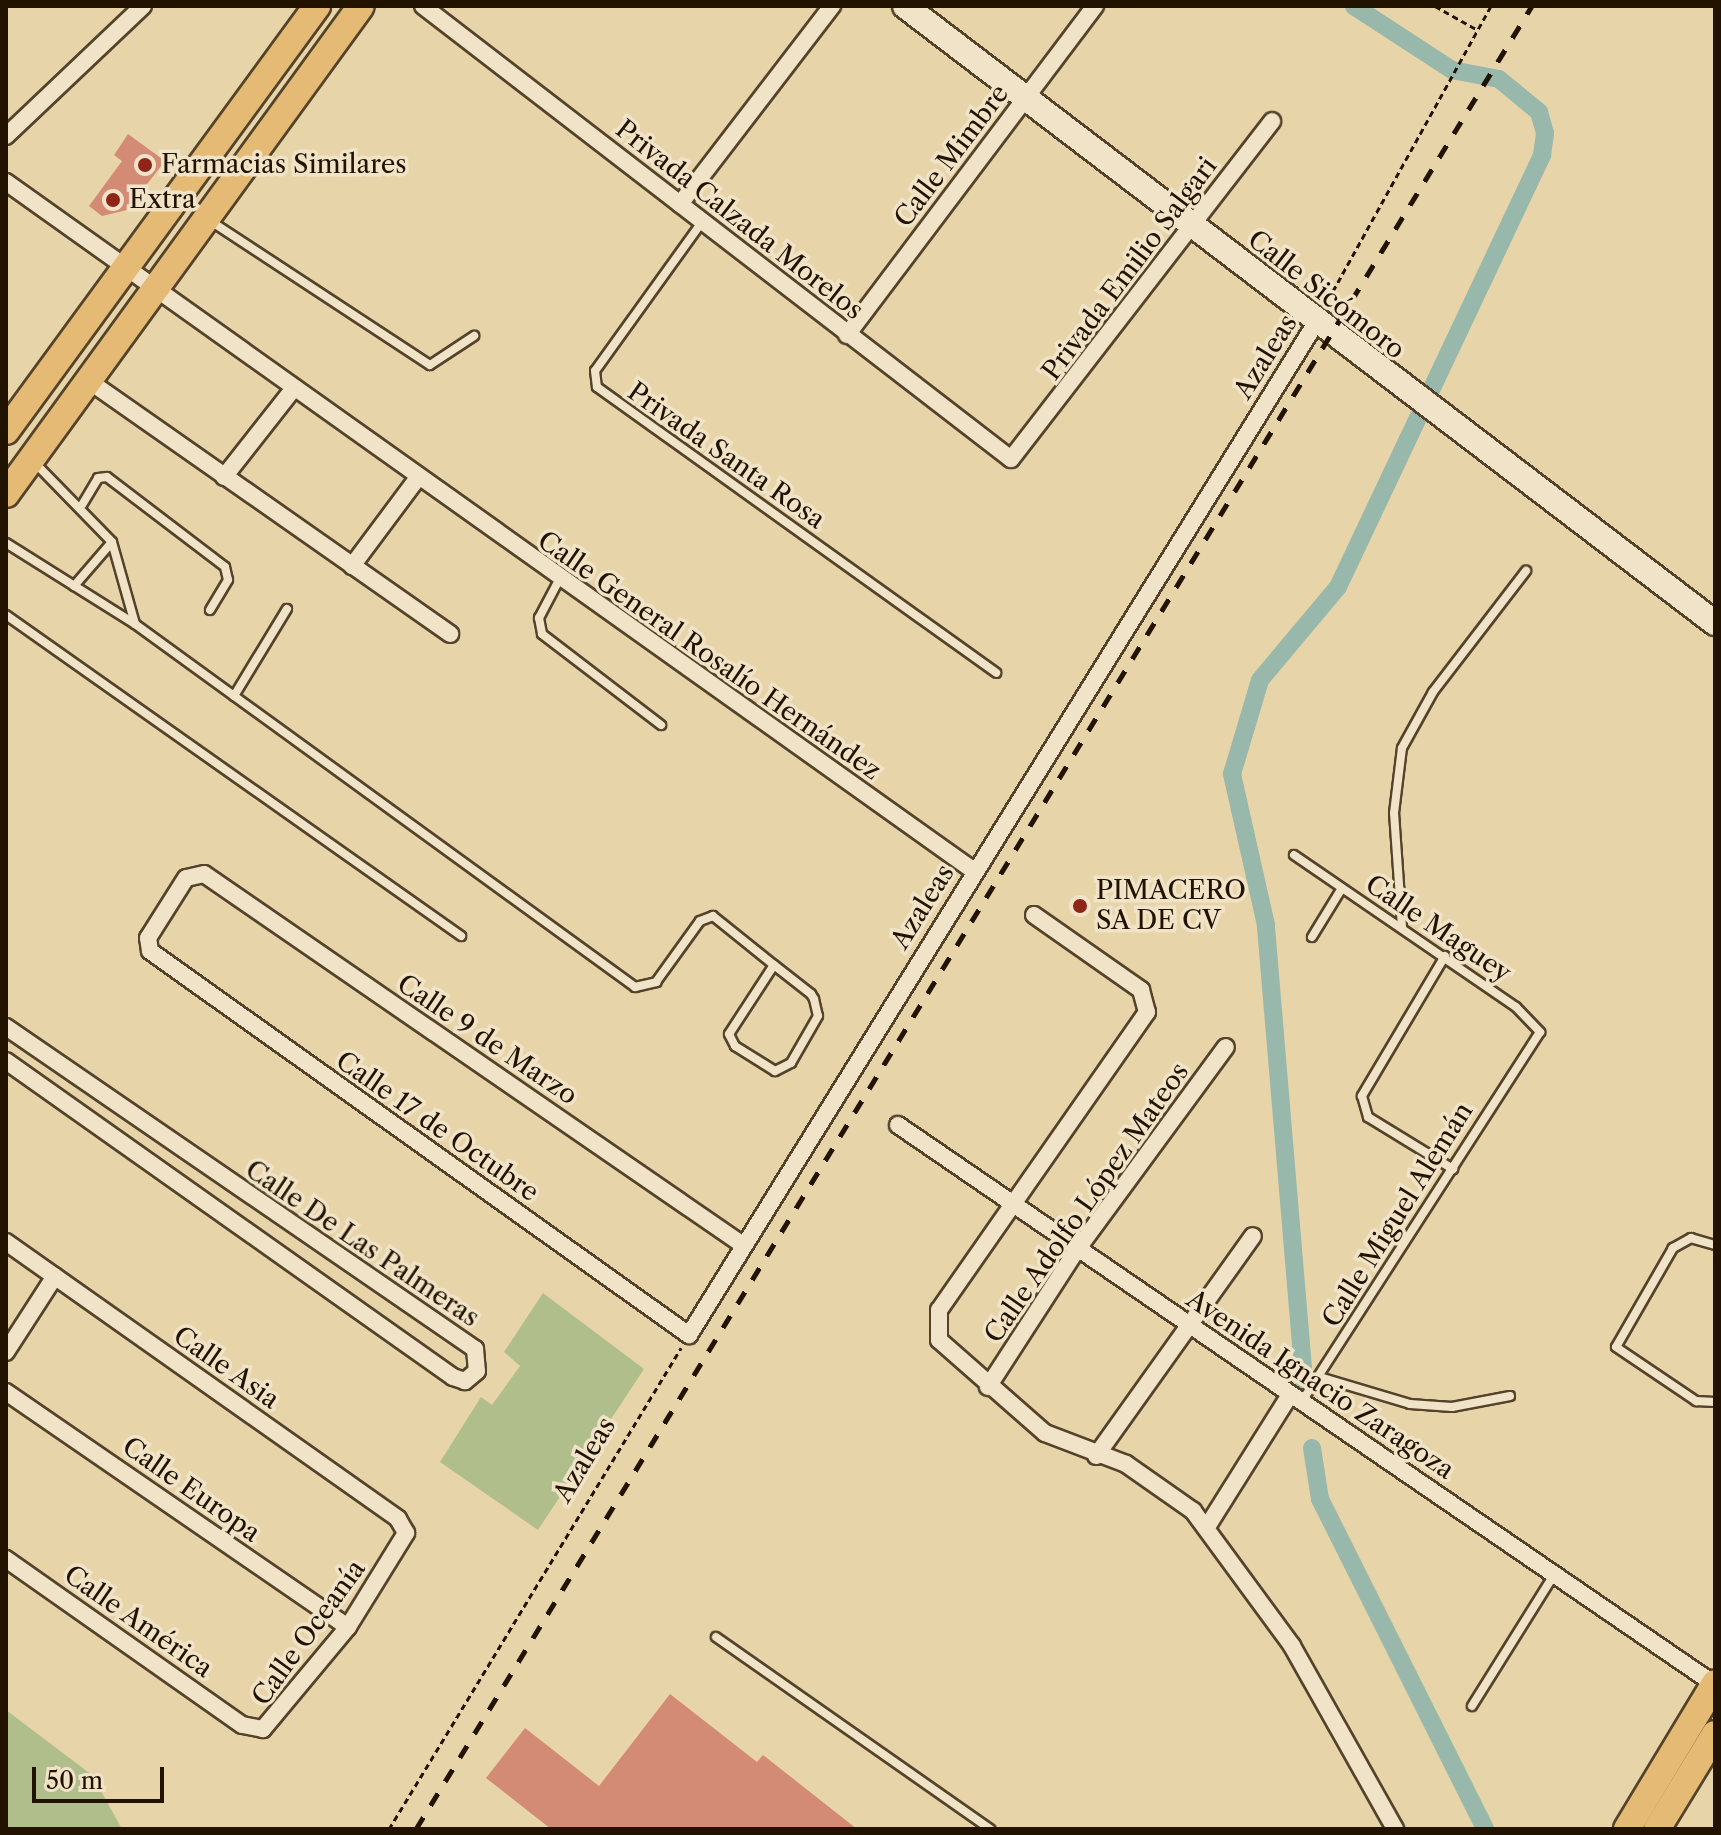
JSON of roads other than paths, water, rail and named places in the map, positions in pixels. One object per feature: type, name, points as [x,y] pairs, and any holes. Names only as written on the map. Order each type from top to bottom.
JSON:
[{"type":"main road","points":[[6,431],[317,6]]},
{"type":"main road","points":[[6,494],[361,6]]},
{"type":"main road","points":[[1627,1829],[1715,1684]]},
{"type":"main road","points":[[1657,1829],[1715,1734]]},
{"type":"street","points":[[6,136],[143,6]]},
{"type":"street","name":"Privada Calzada Morelos","points":[[423,6],[1004,457],[1026,447]]},
{"type":"street","points":[[680,204],[832,6]]},
{"type":"street","name":"Calle Sicómoro","points":[[905,6],[1192,224],[1315,324],[1715,623]]},
{"type":"street","name":"Calle Mimbre","points":[[847,335],[1095,6]]},
{"type":"street","name":"Privada Emilio Salgari","points":[[1026,447],[1272,121]]},
{"type":"street","name":"Calle General Rosalío Hernández","points":[[6,182],[291,392],[974,871]]},
{"type":"street","name":"Azaleas","points":[[689,1335],[1315,324]]},
{"type":"street","points":[[89,381],[450,634]]},
{"type":"street","points":[[224,477],[291,392]]},
{"type":"street","points":[[352,566],[416,480]]},
{"type":"street","name":"Calle 9 de Marzo","points":[[158,957],[148,938],[186,878],[204,874],[743,1245]]},
{"type":"street","points":[[1034,915],[1148,1001],[1144,1020],[1017,1204],[939,1310],[935,1328],[946,1352],[1045,1433],[1153,1480],[1207,1527],[1292,1646],[1395,1829]]},
{"type":"street","name":"Calle 17 de Octubre","points":[[158,957],[689,1335]]},
{"type":"street","name":"Calle De Las Palmeras","points":[[6,1027],[475,1349],[477,1371],[465,1381],[453,1377],[6,1061]]},
{"type":"street","name":"Calle Adolfo López Mateos","points":[[988,1387],[1076,1251],[1226,1047]]},
{"type":"street","name":"Avenida Ignacio Zaragoza","points":[[898,1125],[1017,1204],[1076,1251],[1293,1402],[1715,1684]]},
{"type":"street","points":[[205,1202],[221,1177]]},
{"type":"street","points":[[1096,1456],[1253,1236]]},
{"type":"street","name":"Calle Asia","points":[[6,1242],[398,1519],[404,1541]]},
{"type":"street","points":[[6,1352],[55,1276]]},
{"type":"street","name":"Calle Europa","points":[[6,1392],[348,1627]]},
{"type":"street","name":"Calle Miguel Alemán","points":[[1207,1527],[1293,1402]]},
{"type":"street","name":"Calle Oceanía","points":[[242,1725],[270,1728],[348,1627],[404,1541]]},
{"type":"street","name":"Calle América","points":[[6,1559],[242,1725]]},
{"type":"lane","points":[[206,218],[430,365],[474,336]]},
{"type":"lane","name":"Privada Santa Rosa","points":[[702,222],[595,371],[597,387],[996,673]]},
{"type":"lane","points":[[31,459],[82,505],[112,542],[135,624]]},
{"type":"lane","points":[[82,505],[98,478],[107,477],[225,567],[228,580],[210,610]]},
{"type":"lane","points":[[74,586],[112,542]]},
{"type":"lane","points":[[6,543],[135,624],[635,987],[656,982],[709,916],[774,965],[811,994],[818,1016],[791,1063],[775,1071],[735,1046],[729,1034],[774,965]]},
{"type":"lane","points":[[1402,927],[1394,813],[1402,748],[1433,692],[1526,571]]},
{"type":"lane","points":[[559,580],[539,618],[542,634],[661,725]]},
{"type":"lane","points":[[234,696],[287,609]]},
{"type":"lane","points":[[6,615],[461,936]]},
{"type":"lane","name":"Calle Maguey","points":[[1294,855],[1531,1018],[1540,1032],[1534,1047]]},
{"type":"lane","points":[[1312,937],[1342,888]]},
{"type":"lane","points":[[1445,956],[1362,1096],[1368,1117],[1453,1169]]},
{"type":"lane","name":"Calle Miguel Alemán","points":[[1293,1402],[1323,1378],[1453,1169],[1534,1047]]},
{"type":"lane","points":[[1715,1245],[1691,1238],[1673,1248],[1616,1347],[1696,1401],[1715,1402]]},
{"type":"lane","points":[[1323,1378],[1410,1404],[1452,1407],[1510,1396]]},
{"type":"lane","points":[[1472,1706],[1554,1575]]},
{"type":"lane","points":[[716,1637],[990,1829]]},
{"type":"waterway","points":[[1304,1380],[1266,925],[1232,774],[1260,680],[1338,587],[1542,155],[1545,133],[1539,112],[1499,79],[1452,70],[1354,6]]},
{"type":"waterway","points":[[1312,1448],[1320,1499],[1485,1829]]},
{"type":"railway","points":[[416,1829],[1532,6]]},
{"type":"place","name":"Farmacias Similares","points":[[145,165]]},
{"type":"place","name":"Extra","points":[[113,200]]},
{"type":"place","name":"PIMACERO SA DE CV","points":[[1080,906]]}]
